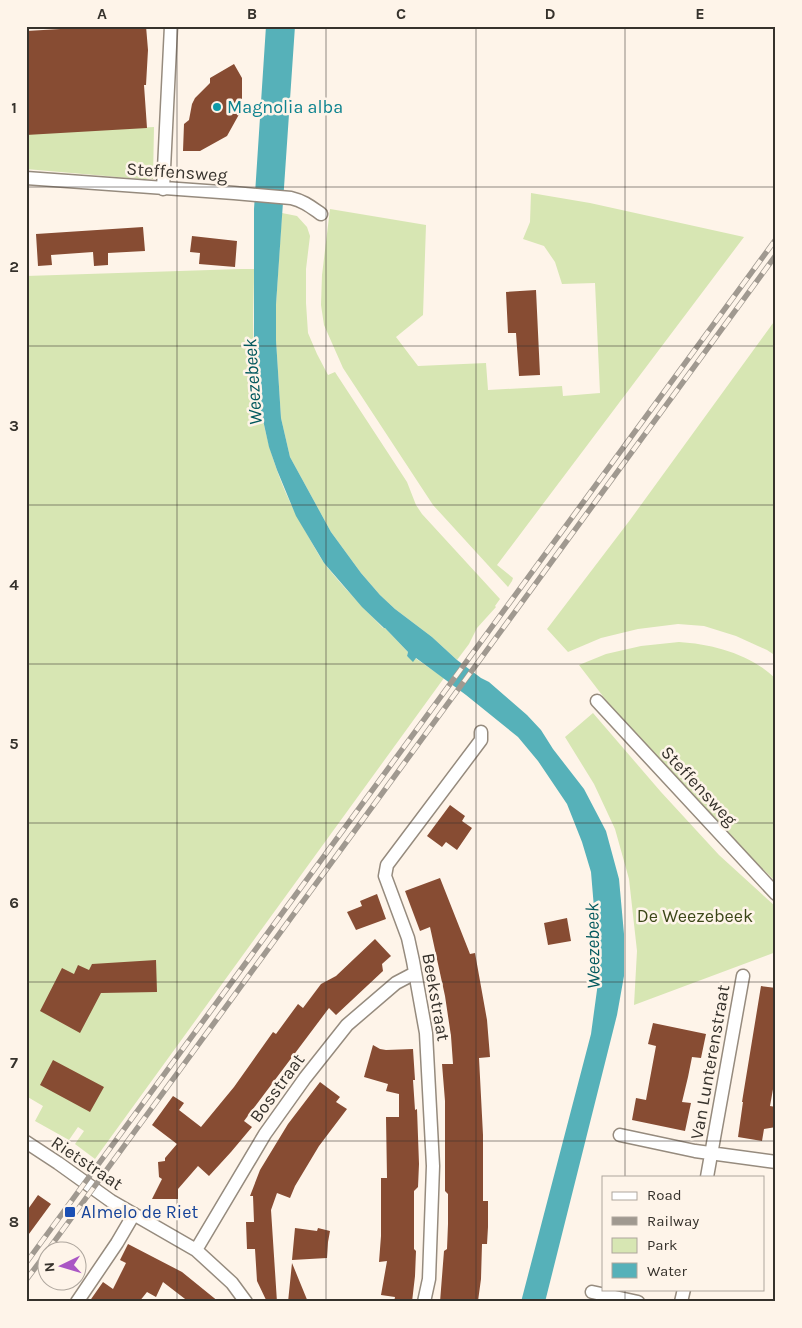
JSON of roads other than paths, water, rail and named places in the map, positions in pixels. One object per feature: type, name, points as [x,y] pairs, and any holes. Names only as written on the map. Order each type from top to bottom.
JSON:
[{"type":"street","points":[[163,189],[171,26]]},
{"type":"street","name":"Steffensweg","points":[[26,178],[291,198],[308,204],[321,214]]},
{"type":"street","name":"Steffensweg","points":[[597,701],[776,894]]},
{"type":"street","name":"Beekstraat","points":[[424,1302],[429,1279],[433,1166],[426,1033],[408,938],[385,876],[385,871],[387,865],[481,740],[481,732]]},
{"type":"street","name":"Bosstraat","points":[[196,1250],[265,1134],[347,1025],[396,983],[415,973]]},
{"type":"street","name":"Van Lunterenstraat","points":[[707,1176],[743,976]]},
{"type":"street","name":"Van Lunterenstraat","points":[[620,1135],[694,1151],[776,1162]]},
{"type":"street","name":"Rietstraat","points":[[26,1142],[105,1197],[196,1250],[232,1283],[246,1302]]},
{"type":"street","points":[[77,1302],[134,1214]]},
{"type":"street","points":[[592,1292],[638,1302]]},
{"type":"water","points":[[266,26],[295,26],[276,305],[276,340],[281,418],[290,457],[331,532],[380,595],[457,660],[489,682],[527,715],[541,730],[584,789],[606,831],[619,879],[624,934],[624,976],[617,1015],[545,1302],[521,1302],[591,1034],[597,990],[597,944],[591,872],[567,804],[538,761],[518,737],[466,695],[416,658],[413,662],[407,656],[408,652],[362,607],[324,563],[296,516],[277,470],[269,447],[261,411],[254,349],[254,209]]},
{"type":"railway","points":[[26,1263],[776,239]]},
{"type":"railway","points":[[55,1240],[776,255]]},
{"type":"railway","points":[[26,1280],[38,1264]]},
{"type":"place","name":"Magnolia alba","points":[[217,107]]},
{"type":"place","name":"Almelo de Riet","points":[[70,1212]]},
{"type":"water label","name":"Weezebeek","points":[[252,382]]},
{"type":"water label","name":"Weezebeek","points":[[592,946]]},
{"type":"park label","name":"De Weezebeek","points":[[695,916]]}]
